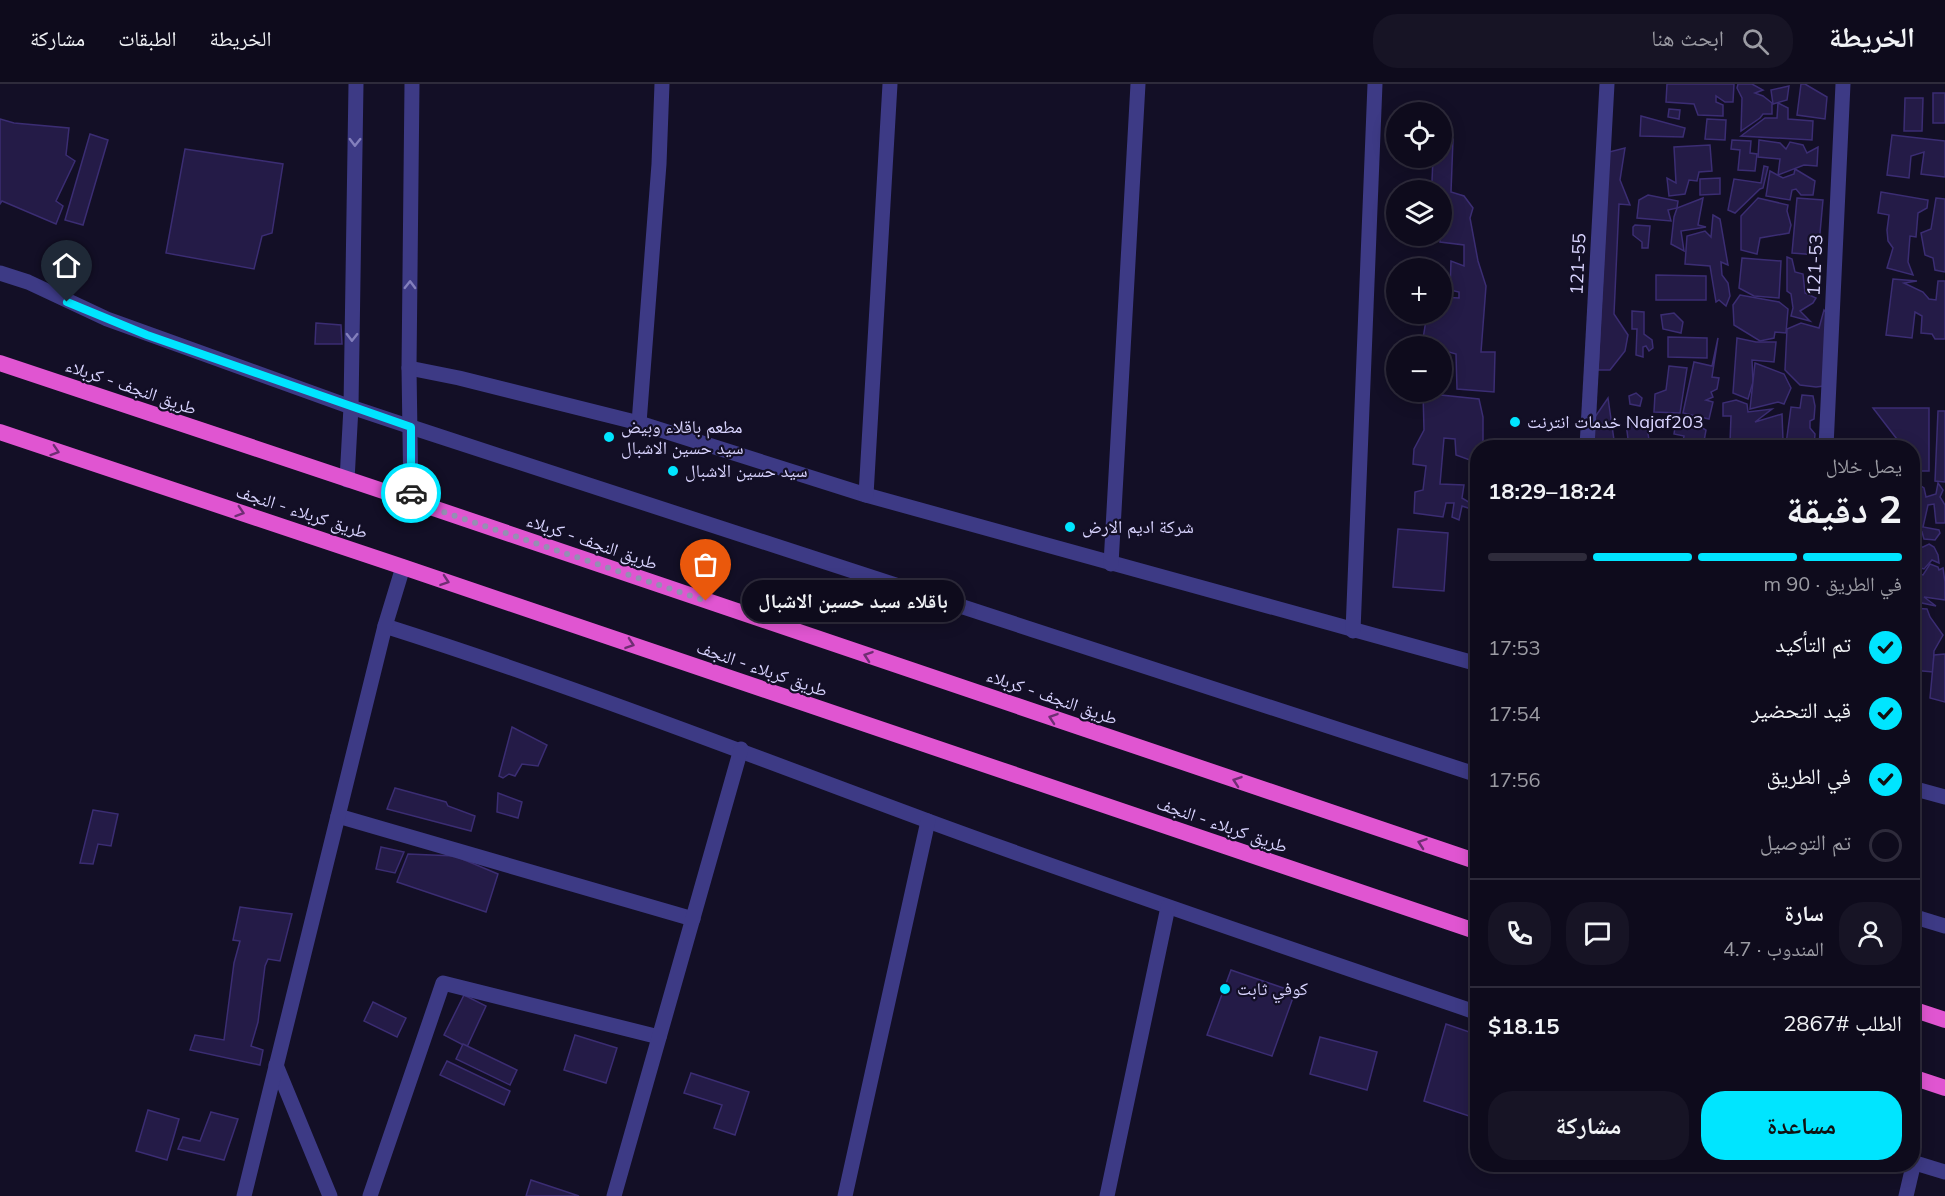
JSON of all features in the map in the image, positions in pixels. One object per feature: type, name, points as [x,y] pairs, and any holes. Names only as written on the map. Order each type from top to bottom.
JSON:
[{"type":"highway","name":"طريق النجف - کربلاء","points":[[0,363],[1470,859]]},
{"type":"highway","name":"طريق کربلاء - النجف","points":[[0,432],[1470,929]]},
{"type":"highway","points":[[1920,1012],[1945,1020]]},
{"type":"highway","points":[[1920,1080],[1945,1088]]},
{"type":"street","points":[[347,480],[351,407],[356,84]]},
{"type":"street","points":[[411,501],[409,368],[412,84]]},
{"type":"street","points":[[639,423],[659,164],[662,84]]},
{"type":"street","points":[[866,495],[890,84]]},
{"type":"street","points":[[1111,564],[1138,84]]},
{"type":"street","points":[[1353,631],[1375,84]]},
{"type":"street","name":"121-55","points":[[1587,440],[1607,84]]},
{"type":"street","name":"121-53","points":[[1826,440],[1844,84]]},
{"type":"street","points":[[0,273],[28,282],[107,319],[351,407],[1470,772]]},
{"type":"street","points":[[409,368],[459,378],[639,423],[866,495],[1470,662]]},
{"type":"street","points":[[244,1196],[385,626],[403,567]]},
{"type":"street","points":[[385,626],[741,749],[928,821],[1168,907],[1470,1010]]},
{"type":"street","points":[[614,1196],[741,749]]},
{"type":"street","points":[[1920,790],[1945,797]]},
{"type":"street","points":[[338,816],[693,919]]},
{"type":"street","points":[[845,1196],[928,821]]},
{"type":"street","points":[[1107,1196],[1168,907]]},
{"type":"street","points":[[1920,918],[1945,926]]},
{"type":"street","points":[[370,1196],[443,983],[659,1037]]},
{"type":"street","points":[[276,1065],[330,1196]]},
{"type":"street","points":[[1920,1164],[1945,1172]]},
{"type":"street","points":[[1906,1196],[1911,1172]]},
{"type":"building","points":[[1667,84],[1734,84],[1733,102],[1725,102],[1716,96],[1716,102],[1723,105],[1723,116],[1698,115],[1694,104],[1666,102]]},
{"type":"building","points":[[1738,84],[1752,84],[1763,90],[1755,93],[1772,103],[1772,114],[1763,114],[1741,131],[1742,98],[1737,88]]},
{"type":"building","points":[[1801,84],[1827,97],[1825,119],[1797,115]]},
{"type":"building","points":[[1789,86],[1787,100],[1773,104],[1771,90]]},
{"type":"building","points":[[1933,93],[1945,93],[1945,123],[1933,123]]},
{"type":"building","points":[[1905,98],[1923,98],[1922,131],[1904,131]]},
{"type":"building","points":[[1778,103],[1788,108],[1788,119],[1813,121],[1812,140],[1741,136],[1765,118],[1777,118]]},
{"type":"building","points":[[1669,109],[1680,110],[1679,119],[1668,117]]},
{"type":"building","points":[[1641,116],[1685,128],[1683,137],[1640,136]]},
{"type":"building","points":[[0,119],[14,123],[69,128],[66,155],[75,161],[56,201],[63,206],[56,224],[2,201],[0,204]]},
{"type":"building","points":[[1707,119],[1726,120],[1725,140],[1705,139]]},
{"type":"building","points":[[90,134],[108,140],[83,225],[65,220]]},
{"type":"building","points":[[1892,135],[1945,141],[1945,177],[1921,174],[1924,152],[1911,156],[1909,178],[1887,175]]},
{"type":"building","points":[[1732,140],[1751,141],[1750,153],[1757,154],[1755,171],[1738,170],[1740,150],[1731,149]]},
{"type":"building","points":[[1759,140],[1780,143],[1786,149],[1790,142],[1803,145],[1807,153],[1818,147],[1817,166],[1804,165],[1778,175],[1780,159],[1758,157]]},
{"type":"building","points":[[1710,145],[1712,171],[1699,172],[1697,181],[1689,180],[1685,194],[1669,196],[1667,178],[1676,183],[1674,147]]},
{"type":"building","points":[[1625,148],[1620,180],[1630,205],[1619,204],[1614,314],[1628,335],[1625,351],[1610,370],[1598,370],[1609,152]]},
{"type":"building","points":[[185,149],[283,164],[272,233],[262,236],[254,269],[166,253]]},
{"type":"building","points":[[1764,166],[1768,167],[1763,188],[1735,213],[1728,210],[1734,179],[1761,183]]},
{"type":"building","points":[[1433,168],[1452,168],[1451,180],[1432,180]]},
{"type":"building","points":[[1795,169],[1815,181],[1813,195],[1801,195],[1796,189],[1792,190],[1790,200],[1766,196],[1770,171],[1783,178],[1794,174]]},
{"type":"building","points":[[1720,178],[1720,194],[1700,195],[1700,179]]},
{"type":"building","points":[[1452,192],[1464,196],[1473,208],[1470,218],[1478,261],[1486,286],[1481,352],[1495,352],[1494,392],[1457,389],[1456,354],[1452,353],[1452,336],[1423,336],[1425,324],[1452,324],[1452,298],[1459,298],[1459,292],[1452,290],[1452,261],[1464,266],[1464,245],[1452,244]]},
{"type":"building","points":[[1881,192],[1928,200],[1927,208],[1918,213],[1916,237],[1910,236],[1908,262],[1913,275],[1887,268],[1893,248],[1888,241],[1889,215],[1878,213]]},
{"type":"building","points":[[1648,195],[1678,201],[1677,208],[1668,210],[1671,221],[1637,218],[1639,200]]},
{"type":"building","points":[[1703,198],[1698,225],[1706,227],[1681,231],[1684,251],[1671,244],[1677,208]]},
{"type":"building","points":[[1758,198],[1788,205],[1787,211],[1791,225],[1789,233],[1760,238],[1757,254],[1741,250],[1741,216]]},
{"type":"building","points":[[1797,198],[1823,200],[1818,255],[1792,253]]},
{"type":"building","points":[[1936,198],[1945,199],[1945,272],[1935,270],[1933,258],[1925,255],[1921,233],[1931,229]]},
{"type":"building","points":[[1713,215],[1720,219],[1728,265],[1721,262],[1722,275],[1728,283],[1730,296],[1726,306],[1719,300],[1716,302],[1710,266],[1685,264],[1687,236],[1705,231],[1711,237]]},
{"type":"building","points":[[1635,225],[1650,226],[1648,248],[1642,248],[1642,242],[1633,235]]},
{"type":"building","points":[[1787,257],[1792,259],[1795,272],[1803,274],[1805,293],[1816,298],[1813,303],[1800,311],[1810,321],[1791,316],[1793,308],[1791,294],[1787,291]]},
{"type":"building","points":[[1742,258],[1781,261],[1779,298],[1754,296],[1739,288]]},
{"type":"building","points":[[1656,275],[1706,276],[1706,300],[1656,300]]},
{"type":"building","points":[[1893,279],[1917,281],[1904,283],[1923,292],[1929,299],[1936,300],[1938,281],[1945,281],[1945,339],[1935,339],[1932,334],[1921,333],[1922,316],[1915,312],[1912,338],[1886,335]]},
{"type":"building","points":[[1740,295],[1779,302],[1788,309],[1786,333],[1775,332],[1774,338],[1760,341],[1734,325],[1733,305]]},
{"type":"building","points":[[1824,310],[1828,315],[1824,386],[1800,385],[1785,370],[1787,329],[1801,323],[1819,328]]},
{"type":"building","points":[[1632,311],[1644,312],[1644,334],[1652,340],[1653,348],[1649,351],[1646,346],[1643,347],[1643,357],[1636,355],[1637,329],[1632,329]]},
{"type":"building","points":[[1674,313],[1683,322],[1681,333],[1663,329],[1661,315]]},
{"type":"building","points":[[316,323],[341,325],[342,344],[315,344]]},
{"type":"building","points":[[1668,337],[1707,338],[1707,358],[1668,357]]},
{"type":"building","points":[[1718,338],[1712,377],[1719,378],[1717,389],[1711,392],[1713,397],[1706,400],[1713,402],[1709,419],[1683,413],[1694,362],[1712,366]]},
{"type":"building","points":[[1737,338],[1756,342],[1776,342],[1774,362],[1752,360],[1753,382],[1748,399],[1733,393]]},
{"type":"building","points":[[1755,363],[1784,374],[1791,388],[1784,404],[1778,402],[1750,409]]},
{"type":"building","points":[[1669,366],[1687,368],[1680,413],[1654,412],[1655,394],[1666,390]]},
{"type":"building","points":[[1636,393],[1642,398],[1640,406],[1630,404],[1629,396]]},
{"type":"building","points":[[1802,395],[1813,396],[1814,419],[1810,421],[1810,428],[1815,434],[1815,440],[1787,440],[1791,407],[1800,408]]},
{"type":"building","points":[[1452,396],[1479,399],[1483,417],[1483,440],[1470,440],[1470,460],[1456,455],[1455,439],[1444,438],[1440,484],[1464,485],[1462,498],[1470,503],[1470,509],[1462,506],[1459,520],[1452,517],[1454,503],[1446,503],[1443,517],[1414,513],[1415,492],[1423,490],[1426,466],[1413,464],[1414,449],[1424,430],[1423,402],[1452,402]]},
{"type":"building","points":[[1608,398],[1614,440],[1593,440],[1595,417]]},
{"type":"building","points":[[1736,400],[1747,404],[1748,412],[1772,409],[1755,422],[1782,414],[1783,440],[1730,440],[1731,416],[1723,416],[1723,403]]},
{"type":"building","points":[[1873,408],[1929,408],[1929,471],[1920,471],[1920,440],[1898,440]]},
{"type":"building","points":[[1938,411],[1945,411],[1945,482],[1935,481]]},
{"type":"building","points":[[1675,417],[1688,419],[1706,430],[1704,440],[1683,440],[1684,436],[1674,434]]},
{"type":"building","points":[[1646,420],[1649,440],[1628,440],[1626,423]]},
{"type":"building","points":[[1938,483],[1943,490],[1940,497],[1945,505],[1945,523],[1936,523],[1934,504],[1928,505],[1923,527],[1939,530],[1940,533],[1935,540],[1924,539],[1922,532],[1920,533],[1920,485],[1924,488],[1926,497],[1936,494]]},
{"type":"building","points":[[1398,529],[1448,533],[1444,591],[1393,587]]},
{"type":"building","points":[[1929,544],[1934,547],[1939,563],[1932,560],[1924,569],[1920,568],[1920,547]]},
{"type":"building","points":[[1930,564],[1938,567],[1939,570],[1943,568],[1945,600],[1924,597],[1936,606],[1920,603],[1920,574],[1923,575]]},
{"type":"building","points":[[1920,609],[1927,609],[1943,635],[1934,651],[1933,672],[1920,671]]},
{"type":"building","points":[[1945,654],[1945,702],[1930,698],[1934,655]]},
{"type":"building","points":[[512,727],[547,745],[538,766],[522,764],[515,776],[509,774],[503,778],[499,776]]},
{"type":"building","points":[[395,788],[446,802],[448,806],[475,816],[471,831],[387,809]]},
{"type":"building","points":[[498,793],[522,802],[518,818],[497,812]]},
{"type":"building","points":[[93,810],[118,814],[111,846],[98,844],[93,864],[80,863]]},
{"type":"building","points":[[381,847],[404,852],[395,873],[376,869]]},
{"type":"building","points":[[408,854],[455,856],[498,874],[486,912],[397,882]]},
{"type":"building","points":[[240,907],[292,914],[280,961],[268,959],[265,966],[258,1022],[251,1046],[263,1050],[260,1065],[190,1050],[195,1035],[224,1040],[234,963],[240,941],[233,940]]},
{"type":"building","points":[[1231,970],[1295,992],[1272,1056],[1207,1035]]},
{"type":"building","points":[[464,995],[486,1006],[467,1047],[444,1035]]},
{"type":"building","points":[[373,1002],[406,1018],[397,1037],[364,1021]]},
{"type":"building","points":[[1446,1024],[1470,1032],[1470,1116],[1424,1101]]},
{"type":"building","points":[[575,1035],[617,1048],[606,1083],[564,1070]]},
{"type":"building","points":[[1320,1037],[1377,1052],[1367,1090],[1310,1074]]},
{"type":"building","points":[[463,1044],[517,1070],[510,1085],[456,1059]]},
{"type":"building","points":[[447,1061],[510,1091],[504,1105],[440,1075]]},
{"type":"building","points":[[691,1073],[749,1092],[735,1135],[714,1128],[722,1105],[684,1093]]},
{"type":"building","points":[[148,1110],[179,1119],[167,1160],[136,1151]]},
{"type":"building","points":[[211,1112],[238,1119],[224,1160],[178,1149],[183,1137],[200,1141]]},
{"type":"building","points":[[531,1180],[579,1196],[526,1196]]},
{"type":"way so far","points":[[411,493],[411,501],[706,601]]},
{"type":"place","name":"خدمات انترنت Najaf203","points":[[1515,422]]},
{"type":"place","name":"مطعم باقلاء وبيض سيد حسين الاشبال","points":[[609,437]]},
{"type":"place","name":"سيد حسين الاشبال","points":[[673,471]]},
{"type":"place","name":"شركة اديم الارض","points":[[1070,527]]},
{"type":"place","name":"باقلاء سيد حسين الاشبال","points":[[706,601]]},
{"type":"place","name":"كوفي ثابت","points":[[1225,989]]},
{"type":"route","points":[[67,302],[147,335],[411,427],[411,493]]}]
